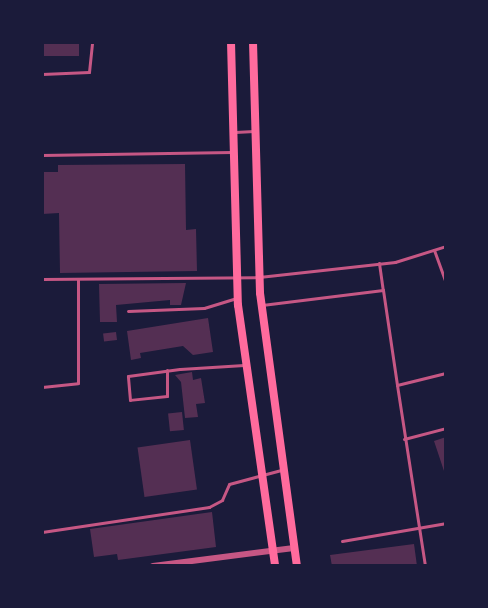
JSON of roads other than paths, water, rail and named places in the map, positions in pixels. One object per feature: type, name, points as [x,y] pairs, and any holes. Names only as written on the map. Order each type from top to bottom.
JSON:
[{"type":"main road","points":[[231,42],[236,278],[275,566]]},
{"type":"main road","points":[[253,42],[261,306],[297,566]]},
{"type":"street","points":[[153,566],[294,548]]},
{"type":"lane","points":[[42,74],[89,72],[92,42]]},
{"type":"lane","points":[[232,132],[254,131]]},
{"type":"lane","points":[[42,155],[232,152]]},
{"type":"lane","points":[[42,279],[259,277],[379,263],[446,246]]},
{"type":"lane","points":[[434,250],[446,283]]},
{"type":"lane","points":[[379,263],[418,532],[425,566]]},
{"type":"lane","points":[[42,387],[78,383],[78,279]]},
{"type":"lane","points":[[261,306],[383,290]]},
{"type":"lane","points":[[128,311],[204,308],[238,297]]},
{"type":"lane","points":[[167,370],[167,396],[130,400],[128,376],[167,370],[246,365]]},
{"type":"lane","points":[[397,385],[446,373]]},
{"type":"lane","points":[[404,439],[446,428]]},
{"type":"lane","points":[[42,532],[209,507],[222,500],[229,484],[261,473],[283,470]]},
{"type":"lane","points":[[342,541],[418,532],[446,523]]}]
